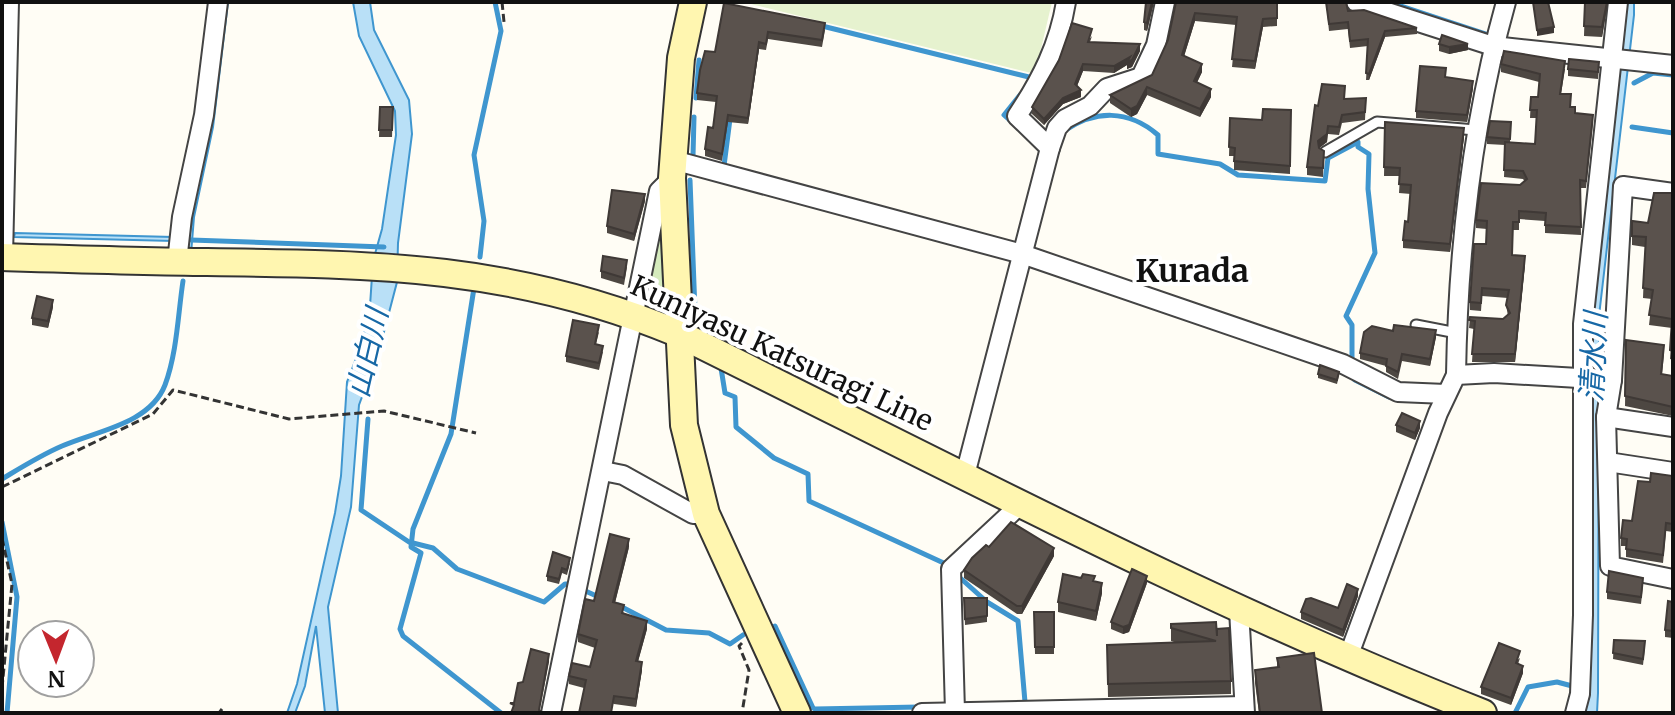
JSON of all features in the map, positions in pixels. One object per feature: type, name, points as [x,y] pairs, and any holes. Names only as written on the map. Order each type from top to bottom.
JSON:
[{"type":"main road","points":[[693,2],[681,58],[673,169],[677,333],[684,425],[706,514],[797,713]]},
{"type":"main road","name":"Kuniyasu Katsuragi Line","points":[[2,257],[409,267],[493,277],[635,315],[1239,610],[1347,660],[1483,713]]},
{"type":"street","points":[[2,257],[9,2]]},
{"type":"street","points":[[177,262],[204,115],[218,2]]},
{"type":"street","points":[[1050,148],[1017,116],[1043,77],[1062,26],[1066,2]]},
{"type":"street","points":[[965,475],[1057,128],[1065,119],[1090,106],[1107,88],[1141,77],[1156,45],[1165,2]]},
{"type":"street","points":[[1356,2],[1493,46],[1673,65]]},
{"type":"street","points":[[1347,660],[1446,394],[1456,375],[1477,184],[1476,130],[1493,46],[1506,2]]},
{"type":"street","points":[[1575,713],[1580,694],[1583,615],[1583,324],[1618,2]]},
{"type":"street","points":[[551,713],[659,191],[673,169],[1022,254],[1343,364],[1390,390],[1446,394]]},
{"type":"street","points":[[1673,193],[1623,186],[1612,380],[1606,417],[1610,566],[1673,579]]},
{"type":"street","points":[[1456,375],[1494,373],[1612,380]]},
{"type":"street","points":[[1606,417],[1673,427]]},
{"type":"street","points":[[1608,462],[1673,472]]},
{"type":"street","points":[[603,471],[623,475],[693,514],[706,514]]},
{"type":"street","points":[[955,712],[951,569],[1022,503]]},
{"type":"street","points":[[922,713],[1244,710],[1239,610]]},
{"type":"lane","points":[[1325,152],[1377,122],[1476,130]]},
{"type":"lane","points":[[1416,325],[1462,322]]},
{"type":"path","points":[[502,2],[504,22]]},
{"type":"path","points":[[2,487],[141,421],[153,414],[173,390],[289,419],[384,411],[476,433]]},
{"type":"path","points":[[2,538],[12,584],[2,688]]},
{"type":"path","points":[[742,713],[749,670],[739,646],[756,624]]},
{"type":"green space","points":[[743,2],[1052,2],[1035,74]]},
{"type":"green space","points":[[663,236],[665,283],[652,296],[642,295],[652,237]]},
{"type":"water","points":[[225,2],[228,2],[213,127],[194,217],[191,254],[187,253]]},
{"type":"water","name":"山白川","points":[[353,2],[370,2],[374,30],[409,100],[412,134],[398,243],[397,282],[379,351],[359,405],[351,507],[328,607],[338,713],[325,713],[316,626],[305,686],[295,713],[287,713],[297,684],[335,513],[341,476],[347,382],[362,343],[370,306],[373,261],[382,229],[396,135],[395,111],[359,36]]},
{"type":"water","name":"清水川","points":[[1621,2],[1634,2],[1634,15],[1599,316],[1597,713],[1579,713],[1586,349]]},
{"type":"water","points":[[15,233],[173,237],[173,241],[14,237]]},
{"type":"building","points":[[1146,2],[1152,2],[1147,23],[1144,22]]},
{"type":"building","points":[[1176,2],[1277,2],[1277,18],[1263,19],[1255,61],[1232,59],[1237,17],[1195,13],[1182,55],[1202,64],[1194,81],[1211,89],[1200,109],[1147,87],[1137,106],[1131,109],[1110,95],[1152,75],[1168,40]]},
{"type":"building","points":[[1326,2],[1346,2],[1348,11],[1364,10],[1417,28],[1385,31],[1369,74],[1366,73],[1368,39],[1350,41],[1348,22],[1329,24]]},
{"type":"building","points":[[1533,2],[1548,2],[1554,27],[1537,30]]},
{"type":"building","points":[[1585,2],[1607,2],[1602,27],[1584,26]]},
{"type":"building","points":[[724,3],[825,23],[822,40],[768,32],[766,44],[759,42],[748,118],[728,115],[722,154],[705,149],[708,127],[713,128],[717,96],[697,93],[705,51],[715,52]]},
{"type":"building","points":[[1072,23],[1092,29],[1088,42],[1140,44],[1132,60],[1127,62],[1130,57],[1114,66],[1083,64],[1075,84],[1081,90],[1063,98],[1044,119],[1032,107],[1059,60]]},
{"type":"building","points":[[1442,35],[1468,44],[1449,47],[1439,44]]},
{"type":"building","points":[[1504,51],[1565,61],[1560,94],[1571,94],[1570,107],[1575,107],[1575,113],[1593,115],[1586,181],[1580,180],[1581,227],[1545,225],[1546,213],[1519,211],[1519,222],[1513,222],[1512,255],[1525,256],[1515,354],[1472,354],[1475,321],[1469,320],[1470,317],[1503,319],[1510,313],[1506,305],[1509,290],[1482,288],[1481,303],[1470,302],[1474,244],[1486,244],[1487,221],[1476,220],[1481,183],[1520,185],[1527,179],[1523,171],[1504,170],[1505,142],[1535,144],[1537,110],[1530,110],[1531,97],[1538,97],[1540,74],[1501,64]]},
{"type":"building","points":[[1569,59],[1599,62],[1598,72],[1568,69]]},
{"type":"building","points":[[1420,66],[1446,68],[1445,77],[1473,81],[1467,115],[1416,111]]},
{"type":"building","points":[[1322,84],[1345,86],[1344,99],[1366,98],[1365,112],[1342,115],[1339,127],[1328,126],[1327,134],[1318,141],[1319,148],[1324,151],[1323,168],[1307,167],[1315,105],[1318,106]]},
{"type":"building","points":[[380,107],[393,107],[392,130],[379,130]]},
{"type":"building","points":[[1263,109],[1291,110],[1290,166],[1234,161],[1235,148],[1229,147],[1230,118],[1262,120]]},
{"type":"building","points":[[1490,121],[1511,122],[1510,139],[1487,137]]},
{"type":"building","points":[[1385,122],[1464,128],[1450,244],[1403,240],[1411,185],[1399,184],[1400,168],[1384,167]]},
{"type":"building","points":[[612,190],[645,194],[634,234],[607,226]]},
{"type":"building","points":[[1654,193],[1673,193],[1673,351],[1670,350],[1672,319],[1649,315],[1653,290],[1643,288],[1646,237],[1632,236],[1632,221],[1648,223]]},
{"type":"building","points":[[603,256],[627,260],[624,278],[601,271]]},
{"type":"building","points":[[37,296],[53,300],[48,321],[32,318]]},
{"type":"building","points":[[573,320],[599,325],[595,344],[603,346],[599,363],[566,356]]},
{"type":"building","points":[[1394,325],[1436,330],[1430,359],[1402,354],[1398,372],[1386,366],[1387,359],[1360,353],[1364,332],[1372,326],[1393,331]]},
{"type":"building","points":[[1626,340],[1664,345],[1661,374],[1673,376],[1673,407],[1625,396]]},
{"type":"building","points":[[1320,365],[1339,372],[1337,380],[1318,374]]},
{"type":"building","points":[[1402,413],[1420,421],[1415,433],[1396,425]]},
{"type":"building","points":[[1651,473],[1673,476],[1673,524],[1666,523],[1663,555],[1626,549],[1627,539],[1621,538],[1623,520],[1632,521],[1638,481],[1650,482]]},
{"type":"building","points":[[1011,522],[1054,548],[1022,606],[1017,606],[964,570],[972,558],[986,545],[989,547]]},
{"type":"building","points":[[610,534],[629,539],[613,602],[624,605],[622,613],[647,621],[636,661],[642,662],[636,699],[614,696],[611,713],[579,713],[586,680],[569,676],[572,663],[590,667],[597,640],[578,634],[585,599],[594,601]]},
{"type":"building","points":[[553,552],[570,558],[567,570],[562,568],[559,579],[547,576]]},
{"type":"building","points":[[1132,569],[1147,576],[1129,625],[1123,627],[1111,622]]},
{"type":"building","points":[[1609,571],[1643,578],[1641,597],[1607,592]]},
{"type":"building","points":[[1063,574],[1081,578],[1083,574],[1095,576],[1093,581],[1102,583],[1096,611],[1058,602]]},
{"type":"building","points":[[1347,584],[1358,589],[1343,630],[1301,612],[1306,599],[1311,598],[1338,608]]},
{"type":"building","points":[[964,598],[987,598],[987,616],[965,619]]},
{"type":"building","points":[[1668,601],[1673,602],[1673,631],[1665,630]]},
{"type":"building","points":[[1034,612],[1054,612],[1054,647],[1035,647]]},
{"type":"building","points":[[1216,622],[1217,636],[1217,629],[1229,628],[1231,681],[1108,684],[1107,645],[1216,641],[1171,628],[1171,624]]},
{"type":"building","points":[[1614,640],[1645,641],[1643,659],[1613,653]]},
{"type":"building","points":[[1499,643],[1520,651],[1516,663],[1523,666],[1511,698],[1481,687]]},
{"type":"building","points":[[531,649],[549,654],[539,710],[544,713],[511,713],[514,705],[510,703],[514,703],[518,683],[523,682]]},
{"type":"building","points":[[1314,653],[1322,713],[1260,713],[1255,670],[1279,667],[1277,658]]},
{"type":"waterway","points":[[480,257],[484,221],[474,155],[501,31],[495,2]]},
{"type":"waterway","points":[[1392,3],[1486,34]]},
{"type":"waterway","points":[[818,25],[1033,78]]},
{"type":"waterway","points":[[696,98],[699,60]]},
{"type":"waterway","points":[[1634,83],[1653,73],[1673,75]]},
{"type":"waterway","points":[[1013,123],[1004,115],[1020,95]]},
{"type":"waterway","points":[[1064,131],[1099,116],[1123,117],[1135,120],[1158,135],[1158,154],[1220,164],[1238,175],[1325,181],[1328,158],[1358,142],[1358,147],[1369,154],[1368,189],[1375,253],[1346,316],[1352,325],[1352,361]]},
{"type":"waterway","points":[[693,156],[694,117]]},
{"type":"waterway","points":[[724,166],[730,119]]},
{"type":"waterway","points":[[1632,127],[1673,133]]},
{"type":"waterway","points":[[690,180],[695,311],[705,330],[713,333]]},
{"type":"waterway","points":[[191,240],[384,247]]},
{"type":"waterway","points":[[2,479],[54,450],[135,417],[158,398],[172,360],[183,281]]},
{"type":"waterway","points":[[474,288],[451,434],[413,529],[411,547],[421,553],[400,629],[403,636],[501,713]]},
{"type":"waterway","points":[[721,368],[725,393],[735,397],[736,427],[774,458],[808,474],[809,501],[948,565]]},
{"type":"waterway","points":[[1355,380],[1389,397]]},
{"type":"waterway","points":[[368,419],[361,510],[409,542],[433,548],[457,569],[544,602],[565,584],[572,584]]},
{"type":"waterway","points":[[2,522],[17,597],[7,713]]},
{"type":"waterway","points":[[958,576],[987,602],[1018,621],[1025,702]]},
{"type":"waterway","points":[[581,589],[601,598]]},
{"type":"waterway","points":[[618,605],[666,630],[709,633],[730,644],[743,635]]},
{"type":"waterway","points":[[775,626],[813,708]]},
{"type":"waterway","points":[[1515,713],[1528,687],[1557,682],[1576,687]]},
{"type":"waterway","points":[[815,709],[919,707]]},
{"type":"district","name":"Kurada","points":[[1192,271]]}]
